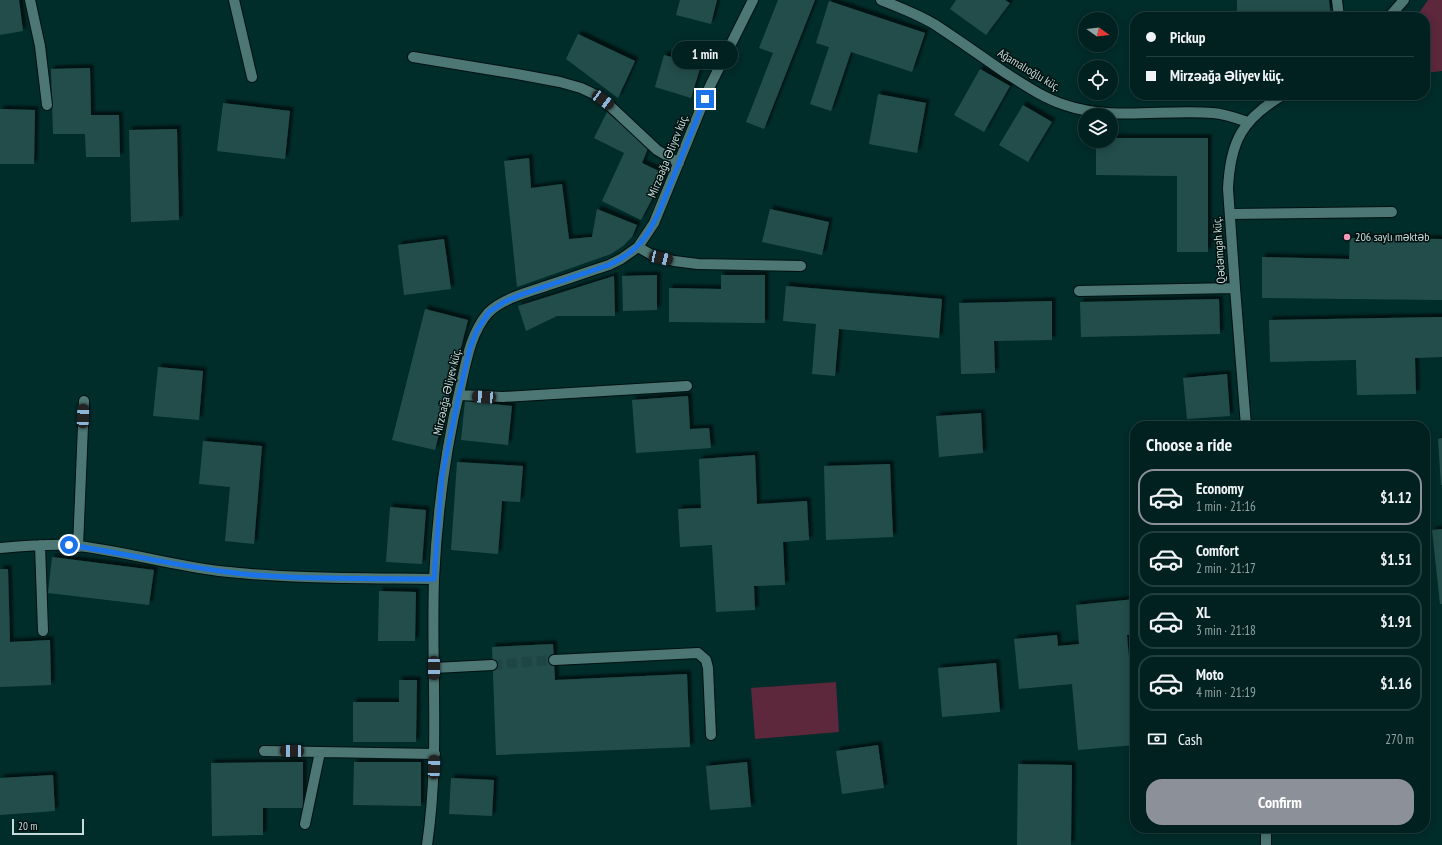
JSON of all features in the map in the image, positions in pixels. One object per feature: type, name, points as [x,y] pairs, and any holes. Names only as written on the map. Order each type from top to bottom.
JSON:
[{"type":"street","points":[[30,0],[40,46],[47,105]]},
{"type":"street","points":[[234,0],[252,77]]},
{"type":"street","name":"Mirzəağa Əliyev küç.","points":[[427,845],[433,792],[435,754],[434,579],[442,476],[459,395],[473,340],[477,330],[489,312],[496,306],[520,295],[609,265],[621,259],[638,247],[654,223],[710,86],[753,0]]},
{"type":"street","name":"Ağamalıoğlu küç.","points":[[882,0],[932,24],[1018,81],[1043,96],[1065,105],[1088,111],[1112,113],[1184,111],[1214,113],[1248,122]]},
{"type":"street","points":[[1337,0],[1338,12]]},
{"type":"street","points":[[1393,12],[1404,0]]},
{"type":"street","points":[[413,57],[517,74],[560,82],[580,88],[596,95],[658,150],[679,163]]},
{"type":"street","name":"Qədəmgah küç.","points":[[1246,421],[1228,189],[1231,157],[1238,138],[1248,122],[1275,100]]},
{"type":"street","points":[[1230,214],[1392,212]]},
{"type":"street","points":[[638,247],[652,255],[674,262],[698,264],[801,266]]},
{"type":"street","points":[[1079,291],[1235,288]]},
{"type":"street","points":[[459,395],[503,397],[687,386]]},
{"type":"street","points":[[78,547],[84,401]]},
{"type":"street","points":[[0,548],[40,545],[78,547],[217,571],[255,575],[434,579]]},
{"type":"street","points":[[40,545],[43,631]]},
{"type":"street","points":[[554,660],[698,653],[706,660],[708,668],[711,735]]},
{"type":"street","points":[[434,668],[492,665]]},
{"type":"street","points":[[264,750],[435,754]]},
{"type":"street","points":[[305,824],[320,752]]},
{"type":"street","points":[[1266,833],[1266,845]]},
{"type":"shaded area","points":[[1428,0],[1442,0],[1442,71],[1430,72],[1430,12],[1420,12]]},
{"type":"shaded area","points":[[836,682],[839,732],[755,739],[751,688]]},
{"type":"building","points":[[0,0],[19,0],[23,31],[0,35]]},
{"type":"building","points":[[680,0],[717,0],[711,24],[676,15]]},
{"type":"building","points":[[778,0],[815,0],[764,129],[746,122],[773,53],[759,48]]},
{"type":"building","points":[[956,0],[1005,0],[1010,3],[986,35],[950,9]]},
{"type":"building","points":[[1237,0],[1329,0],[1330,11],[1311,12],[1237,12]]},
{"type":"building","points":[[829,1],[925,33],[912,72],[851,52],[831,111],[810,104],[829,47],[816,43]]},
{"type":"building","points":[[578,34],[635,61],[618,98],[566,59]]},
{"type":"building","points":[[664,55],[701,65],[691,98],[655,87]]},
{"type":"building","points":[[90,68],[91,115],[119,115],[120,157],[86,157],[85,134],[53,134],[51,69]]},
{"type":"building","points":[[980,69],[1010,86],[984,132],[954,115]]},
{"type":"building","points":[[878,94],[926,103],[917,153],[869,144]]},
{"type":"building","points":[[223,103],[290,111],[285,159],[217,151]]},
{"type":"building","points":[[1023,105],[1052,122],[1028,162],[999,145]]},
{"type":"building","points":[[0,109],[35,110],[34,164],[0,164]]},
{"type":"building","points":[[607,112],[648,148],[642,163],[665,174],[641,220],[602,201],[624,153],[594,138]]},
{"type":"building","points":[[177,129],[179,220],[131,222],[129,130]]},
{"type":"building","points":[[1118,138],[1208,138],[1208,252],[1177,252],[1177,176],[1096,175],[1096,148],[1118,148]]},
{"type":"building","points":[[529,158],[531,188],[562,184],[569,239],[592,237],[597,209],[637,225],[632,237],[623,246],[611,254],[517,287],[504,161]]},
{"type":"building","points":[[770,209],[829,222],[822,255],[762,242]]},
{"type":"building","points":[[1350,238],[1442,239],[1442,300],[1262,298],[1262,257],[1349,259]]},
{"type":"building","points":[[444,239],[451,289],[404,295],[398,245]]},
{"type":"building","points":[[657,275],[657,310],[623,311],[622,276]]},
{"type":"building","points":[[721,275],[765,275],[765,323],[669,322],[669,288],[721,289]]},
{"type":"building","points":[[614,276],[615,316],[557,316],[526,331],[518,306]]},
{"type":"building","points":[[786,286],[942,299],[939,338],[839,329],[835,376],[812,374],[816,324],[783,321]]},
{"type":"building","points":[[1219,299],[1220,334],[1081,337],[1080,302]]},
{"type":"building","points":[[1052,301],[1052,340],[994,341],[995,373],[961,374],[959,303]]},
{"type":"building","points":[[425,309],[468,320],[435,450],[392,440]]},
{"type":"building","points":[[1442,317],[1442,357],[1415,358],[1416,394],[1357,395],[1356,360],[1270,362],[1269,320]]},
{"type":"building","points":[[158,367],[203,371],[199,420],[153,416]]},
{"type":"building","points":[[1227,374],[1230,416],[1187,419],[1183,378]]},
{"type":"building","points":[[688,396],[690,429],[709,428],[711,448],[636,453],[632,400]]},
{"type":"building","points":[[465,401],[512,406],[508,445],[461,440]]},
{"type":"building","points":[[981,413],[983,453],[939,457],[936,416]]},
{"type":"building","points":[[1442,438],[1442,485],[1441,485],[1438,439]]},
{"type":"building","points":[[203,441],[262,446],[254,544],[225,541],[230,487],[199,484]]},
{"type":"building","points":[[755,455],[757,504],[807,501],[809,540],[783,542],[785,585],[754,586],[755,610],[716,612],[712,545],[680,547],[678,509],[701,508],[699,459]]},
{"type":"building","points":[[457,462],[523,466],[520,502],[502,501],[498,554],[451,550]]},
{"type":"building","points":[[890,464],[893,537],[826,540],[824,466]]},
{"type":"building","points":[[390,507],[426,510],[422,564],[386,562]]},
{"type":"building","points":[[1442,529],[1442,604],[1440,604],[1432,530]]},
{"type":"building","points":[[52,557],[154,570],[149,605],[48,593]]},
{"type":"building","points":[[0,569],[8,569],[10,642],[50,640],[51,685],[0,687]]},
{"type":"building","points":[[379,591],[416,592],[415,641],[378,641]]},
{"type":"building","points":[[1130,600],[1130,635],[1127,635],[1130,670],[1130,745],[1078,750],[1072,684],[1019,689],[1014,639],[1057,635],[1058,646],[1079,644],[1076,605]]},
{"type":"building","points":[[553,644],[555,680],[687,674],[690,747],[496,755],[492,647]]},
{"type":"building","points":[[996,663],[1000,712],[942,717],[938,668]]},
{"type":"building","points":[[399,680],[417,680],[416,742],[353,742],[353,702],[399,702]]},
{"type":"building","points":[[878,745],[884,788],[842,794],[836,751]]},
{"type":"building","points":[[303,762],[303,808],[263,808],[263,835],[212,836],[211,763]]},
{"type":"building","points":[[354,762],[421,762],[421,806],[353,805]]},
{"type":"building","points":[[747,762],[751,807],[710,810],[706,766]]},
{"type":"building","points":[[1018,764],[1072,765],[1071,845],[1017,845]]},
{"type":"building","points":[[53,775],[55,811],[0,815],[0,778]]},
{"type":"building","points":[[451,778],[494,780],[492,816],[449,814]]},
{"type":"tunnel","points":[[492,665],[554,660]]},
{"type":"place","name":"206 saylı məktəb","points":[[1347,237]]},
{"type":"route","points":[[69,545],[217,571],[255,575],[434,579],[442,476],[470,348],[477,330],[489,312],[496,306],[520,295],[609,265],[621,259],[638,247],[654,223],[664,201],[705,99]]}]
